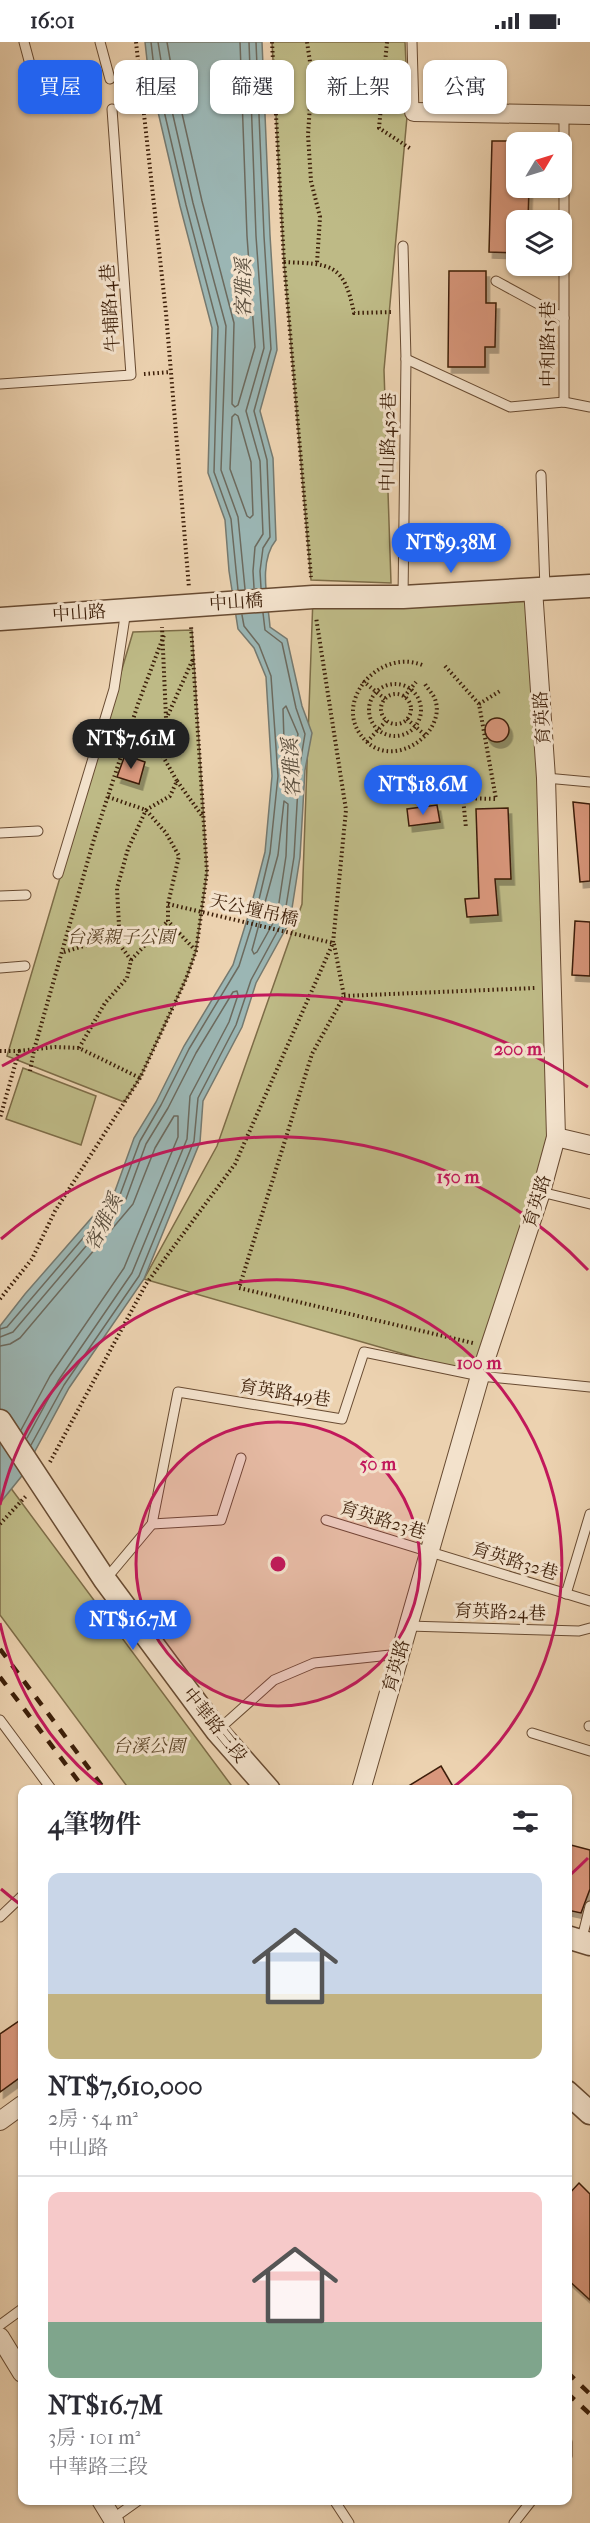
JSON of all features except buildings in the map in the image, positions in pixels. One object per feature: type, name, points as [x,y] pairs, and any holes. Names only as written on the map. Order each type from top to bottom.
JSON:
[{"type":"street","points":[[414,112],[590,115]]},
{"type":"street","points":[[313,597],[403,597],[590,586]]},
{"type":"street","name":"育英路","points":[[362,1785],[480,1376],[541,1192],[556,1137],[539,589]]},
{"type":"street","name":"中山橋","points":[[158,608],[313,597]]},
{"type":"street","name":"中山路","points":[[0,619],[158,608]]},
{"type":"street","points":[[556,1137],[590,1145]]},
{"type":"street","name":"中華路三段","points":[[0,1421],[105,1580],[217,1731],[265,1785]]},
{"type":"street","points":[[572,2097],[590,2113]]},
{"type":"street","points":[[0,2121],[18,2108]]},
{"type":"street","points":[[0,2337],[18,2366]]},
{"type":"street","points":[[103,2505],[111,2522]]},
{"type":"lane","points":[[24,42],[29,60]]},
{"type":"lane","points":[[100,42],[110,79]]},
{"type":"lane","points":[[412,42],[414,112]]},
{"type":"lane","name":"牛埔路14巷","points":[[0,384],[131,375],[112,109]]},
{"type":"lane","name":"中和路15巷","points":[[564,116],[564,402],[590,407]]},
{"type":"lane","name":"中山路452巷","points":[[403,246],[405,359],[403,597]]},
{"type":"lane","points":[[496,280],[564,318]]},
{"type":"lane","points":[[405,359],[510,407],[564,402]]},
{"type":"lane","points":[[539,589],[541,475]]},
{"type":"lane","points":[[58,874],[114,688],[126,610]]},
{"type":"lane","points":[[546,778],[590,782]]},
{"type":"lane","points":[[0,833],[38,831]]},
{"type":"lane","points":[[0,896],[26,895]]},
{"type":"lane","points":[[0,968],[25,966]]},
{"type":"lane","points":[[541,1192],[590,1204]]},
{"type":"lane","name":"育英路49巷","points":[[152,1524],[178,1392],[342,1419],[364,1352],[480,1376]]},
{"type":"lane","points":[[480,1376],[590,1387]]},
{"type":"lane","points":[[105,1580],[152,1524],[221,1520],[241,1458]]},
{"type":"lane","points":[[566,1594],[590,1514]]},
{"type":"lane","name":"育英路23巷","points":[[326,1520],[429,1551]]},
{"type":"lane","name":"育英路32巷","points":[[429,1551],[590,1602]]},
{"type":"lane","name":"育英路24巷","points":[[408,1626],[579,1631],[590,1628]]},
{"type":"lane","points":[[217,1731],[274,1680],[304,1667],[314,1663],[400,1654]]},
{"type":"lane","points":[[0,1720],[48,1785]]},
{"type":"lane","points":[[532,1733],[590,1751]]},
{"type":"lane","points":[[0,1917],[18,1900]]},
{"type":"lane","points":[[579,1941],[590,1906]]},
{"type":"lane","points":[[0,2325],[18,2312]]},
{"type":"lane","points":[[111,2522],[133,2505]]},
{"type":"lane","points":[[337,2505],[349,2523]]},
{"type":"lane","points":[[514,2523],[528,2505]]},
{"type":"path","points":[[136,42],[171,372],[190,595]]},
{"type":"path","points":[[272,42],[284,262],[313,597],[346,810],[333,943],[344,996],[312,1054],[239,1288],[478,1344]]},
{"type":"path","points":[[307,42],[312,75],[308,135],[311,181],[320,217],[317,263]]},
{"type":"path","points":[[387,42],[379,128],[411,149]]},
{"type":"path","points":[[284,262],[317,263],[335,271],[348,287],[354,313],[404,312]]},
{"type":"path","points":[[131,375],[171,372]]},
{"type":"path","points":[[0,1299],[32,1259],[55,1211],[140,1078],[186,979],[196,951],[207,872],[191,621]]},
{"type":"path","points":[[30,1071],[34,1050],[108,796],[138,704],[164,635],[166,718],[161,753],[177,781],[204,818]]},
{"type":"path","points":[[166,718],[194,657]]},
{"type":"path","points":[[422,665],[400,661],[382,666],[363,681],[352,705],[354,725],[367,742],[389,753],[411,747],[426,736],[435,717],[436,700],[425,684]]},
{"type":"path","points":[[445,666],[479,704],[496,799],[463,798],[466,828]]},
{"type":"path","points":[[363,681],[385,699]]},
{"type":"path","points":[[404,697],[416,682]]},
{"type":"path","points":[[392,684],[410,689],[419,702],[421,710],[415,726],[403,735],[388,736],[377,729],[369,714],[369,706],[376,692],[392,684]]},
{"type":"path","points":[[479,704],[500,691]]},
{"type":"path","points":[[394,694],[404,697],[408,700],[411,710],[407,719],[399,724],[386,720],[381,712],[385,699],[394,694]]},
{"type":"path","points":[[407,719],[426,736]]},
{"type":"path","points":[[367,742],[386,720]]},
{"type":"path","points":[[131,960],[120,945],[117,888],[128,849],[146,810],[170,796],[177,781]]},
{"type":"path","points":[[108,796],[146,810],[166,833],[179,856],[168,904],[168,921],[196,951]]},
{"type":"path","name":"天公壇吊橋","points":[[168,904],[333,943]]},
{"type":"path","points":[[80,1048],[105,1003],[127,978],[131,960],[168,921]]},
{"type":"path","points":[[63,952],[97,942],[120,945]]},
{"type":"path","points":[[0,1524],[40,1481],[146,1284],[235,1164],[333,943]]},
{"type":"path","points":[[344,996],[538,987]]},
{"type":"path","points":[[0,1051],[56,1047],[80,1048],[140,1078]]},
{"type":"path","points":[[0,1118],[19,1050]]},
{"type":"green space","points":[[272,42],[405,42],[406,60],[306,60],[306,114],[407,114],[384,370],[391,583],[311,580],[284,262],[276,114],[294,114],[294,60],[273,60]]},
{"type":"green space","points":[[533,589],[556,1137],[480,1376],[144,1279],[217,1146],[302,904],[313,597]]},
{"type":"green space","name":"台溪親子公園","points":[[192,630],[207,872],[196,951],[186,979],[140,1078],[124,1102],[7,1056],[133,632]]},
{"type":"green space","points":[[23,1068],[96,1096],[81,1145],[6,1119]]},
{"type":"green space","name":"台溪公園","points":[[10,1487],[231,1785],[126,1785],[0,1615],[0,1501]]},
{"type":"water","name":"客雅溪","points":[[145,42],[262,42],[263,60],[210,60],[210,114],[265,114],[277,350],[260,411],[273,458],[276,540],[267,559],[266,582],[270,627],[287,639],[302,706],[312,733],[305,770],[300,857],[290,921],[256,983],[242,1027],[203,1101],[200,1142],[144,1279],[69,1388],[21,1477],[0,1503],[0,1326],[115,1191],[134,1138],[156,1102],[184,1046],[233,965],[265,852],[272,776],[266,677],[254,648],[238,629],[229,571],[225,520],[208,473],[212,328],[159,114],[198,114],[198,60],[147,60]]},
{"type":"railway","points":[[0,1649],[101,1785]]},
{"type":"railway","points":[[0,1677],[81,1785]]},
{"type":"railway","points":[[572,2377],[590,2394]]},
{"type":"railway","points":[[572,2398],[590,2414]]}]
